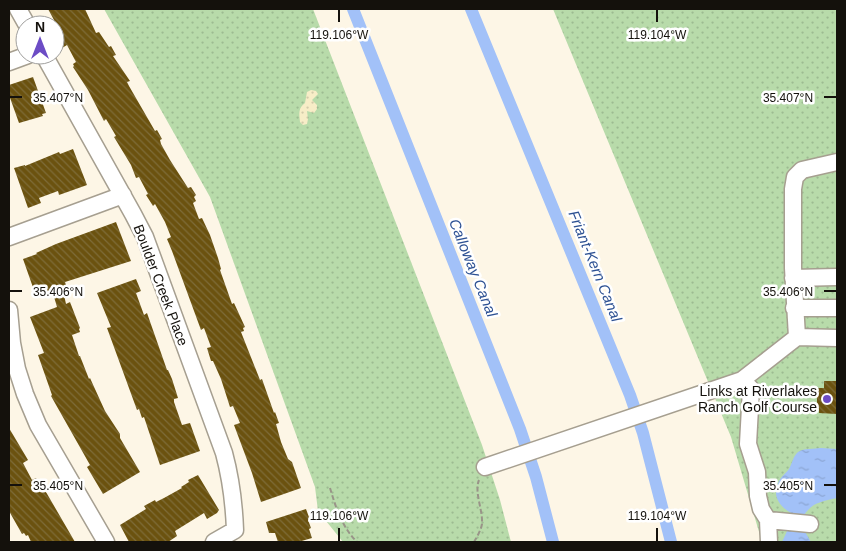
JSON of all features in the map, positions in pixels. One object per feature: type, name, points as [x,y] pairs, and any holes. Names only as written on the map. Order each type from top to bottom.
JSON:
[{"type":"street","name":"Boulder Creek Place","points":[[50,65],[145,237],[224,453],[234,504],[235,530],[214,542]]},
{"type":"street","points":[[797,338],[794,308],[792,189],[795,177],[802,170],[837,162]]},
{"type":"street","points":[[9,236],[123,195]]},
{"type":"street","points":[[793,278],[837,277]]},
{"type":"street","points":[[794,308],[837,308]]},
{"type":"street","points":[[9,310],[12,343],[17,369],[25,394],[38,425],[106,542]]},
{"type":"street","points":[[485,467],[742,380],[797,338],[837,338]]},
{"type":"street","points":[[742,380],[751,390],[748,444],[757,472],[758,496],[761,508],[768,520],[769,542]]},
{"type":"street","points":[[768,520],[810,524]]},
{"type":"path","points":[[474,542],[482,525],[477,485],[485,467]]},
{"type":"path","points":[[330,488],[339,517],[357,542]]},
{"type":"green space","points":[[104,9],[313,9],[482,445],[511,542],[343,542],[318,511],[315,487],[210,197]]},
{"type":"green space","points":[[553,9],[837,9],[837,542],[762,542],[731,437]]},
{"type":"sand","points":[[311,90],[316,91],[318,94],[312,100],[317,105],[317,109],[314,113],[307,111],[307,124],[303,125],[300,122],[300,111],[305,103],[307,92]]},
{"type":"water","points":[[806,449],[837,449],[837,498],[813,506],[802,518],[780,504],[776,492],[777,486],[798,452]]},
{"type":"water","points":[[788,529],[804,530],[811,542],[782,542]]},
{"type":"building","points":[[48,9],[85,9],[96,33],[99,32],[109,47],[111,46],[116,55],[113,56],[130,81],[127,82],[155,131],[157,130],[162,139],[160,140],[161,144],[170,160],[188,188],[191,187],[196,195],[194,197],[196,201],[193,203],[199,219],[202,218],[210,235],[232,304],[234,303],[245,327],[243,328],[244,331],[241,332],[275,412],[279,423],[276,424],[281,442],[288,459],[292,462],[301,488],[261,502],[234,425],[240,423],[233,406],[230,407],[221,379],[213,361],[211,361],[207,348],[211,347],[204,328],[201,330],[167,239],[171,237],[165,222],[155,204],[153,206],[146,195],[148,194],[139,177],[136,178],[131,165],[114,137],[116,136],[106,119],[104,121],[88,90],[73,67],[73,64],[76,62],[67,45],[65,46],[65,15],[51,15]]},
{"type":"building","points":[[33,77],[46,113],[42,114],[43,116],[19,123],[9,95],[9,85]]},
{"type":"building","points":[[73,149],[87,185],[59,195],[58,191],[39,198],[41,203],[28,208],[14,168]]},
{"type":"building","points":[[116,222],[131,261],[65,282],[66,285],[62,286],[66,304],[70,302],[80,328],[80,332],[72,335],[79,356],[105,411],[120,434],[120,438],[140,472],[103,494],[87,467],[90,465],[51,396],[38,355],[44,353],[30,317],[57,307],[52,290],[36,296],[23,259],[56,244]]},
{"type":"building","points":[[136,279],[141,291],[136,293],[144,315],[147,313],[178,398],[174,399],[174,402],[182,425],[190,423],[200,451],[160,465],[144,417],[142,418],[139,409],[137,410],[107,328],[111,327],[97,293]]},
{"type":"building","name":"Links at Riverlakes Ranch Golf Course","points":[[824,381],[837,381],[837,414],[819,413],[819,409],[817,409],[817,388],[824,388]]},
{"type":"building","points":[[9,428],[28,460],[23,463],[32,480],[36,478],[39,480],[75,542],[31,542],[28,535],[22,534],[9,511]]},
{"type":"building","points":[[198,475],[219,510],[217,513],[207,519],[204,513],[175,531],[177,536],[168,542],[129,542],[120,525],[146,509],[144,506],[155,500],[156,502],[182,488],[189,482],[188,480]]},
{"type":"building","points":[[306,509],[310,520],[308,520],[312,538],[298,542],[278,542],[275,533],[269,533],[266,522]]},
{"type":"waterway","name":"Calloway Canal","points":[[353,9],[520,429],[536,477],[553,542]]},
{"type":"waterway","name":"Friant-Kern Canal","points":[[471,9],[630,395],[643,433],[671,542]]},
{"type":"place","name":"Links at Riverlakes Ranch Golf Course","points":[[827,399]]}]
